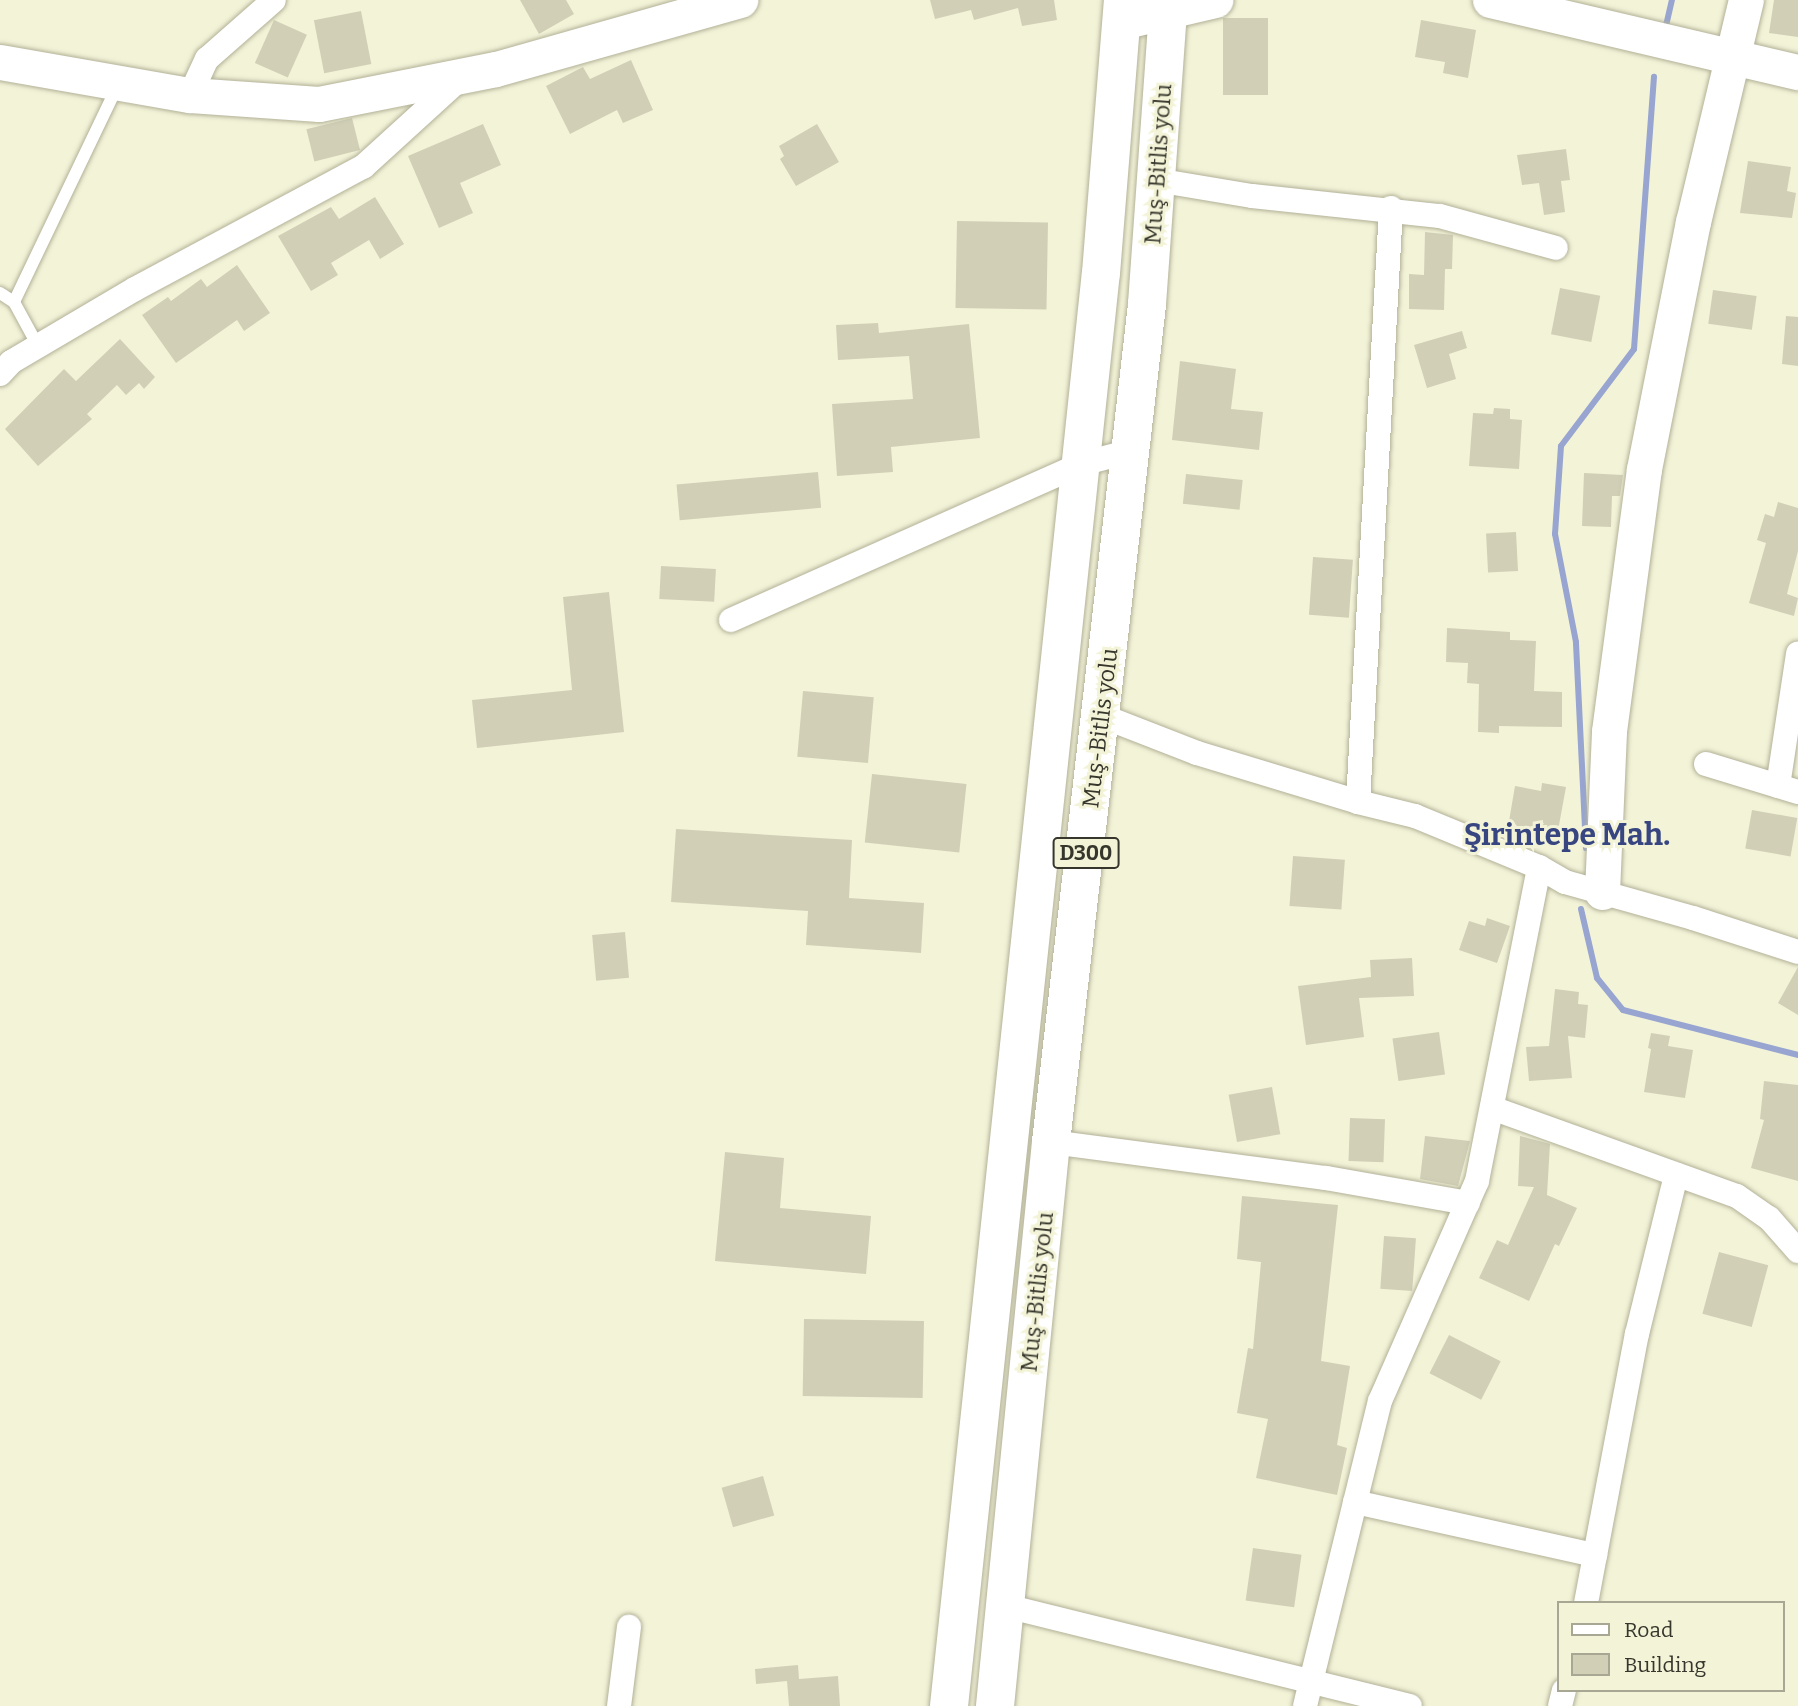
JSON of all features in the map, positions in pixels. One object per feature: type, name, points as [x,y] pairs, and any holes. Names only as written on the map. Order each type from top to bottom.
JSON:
[{"type":"highway","name":"Muş-Bitlis yolu","points":[[995,1706],[1052,1142],[1131,451],[1169,5]]},
{"type":"highway","name":"Muş-Bitlis yolu","points":[[949,1706],[1101,273],[1122,11]]},
{"type":"street","points":[[190,95],[207,59],[274,0]]},
{"type":"street","points":[[0,62],[190,95],[319,104],[496,69],[740,0]]},
{"type":"street","points":[[1122,11],[1215,0]]},
{"type":"street","points":[[1490,0],[1798,72]]},
{"type":"street","points":[[1602,892],[1609,731],[1644,469],[1693,222],[1746,0]]},
{"type":"street","points":[[0,374],[11,362],[135,289],[363,167],[463,76]]},
{"type":"street","points":[[1156,180],[1252,196],[1391,208],[1440,216],[1556,248]]},
{"type":"street","points":[[1358,802],[1391,208]]},
{"type":"street","points":[[731,620],[1081,464],[1131,451]]},
{"type":"street","points":[[1706,764],[1788,789],[1798,653]]},
{"type":"street","points":[[1102,716],[1197,753],[1358,802],[1415,816],[1539,867],[1565,882],[1798,952]]},
{"type":"street","points":[[1305,1706],[1380,1401],[1478,1181],[1539,867]]},
{"type":"street","points":[[1492,1108],[1737,1196],[1769,1218],[1798,1251]]},
{"type":"street","points":[[1052,1142],[1326,1178],[1468,1203]]},
{"type":"street","points":[[1586,1601],[1637,1334],[1676,1175]]},
{"type":"street","points":[[1355,1502],[1595,1555]]},
{"type":"street","points":[[1006,1606],[1410,1706]]},
{"type":"street","points":[[619,1706],[629,1627]]},
{"type":"lane","points":[[14,302],[119,83]]},
{"type":"lane","points":[[0,293],[14,302],[38,346]]},
{"type":"building","points":[[520,0],[566,0],[574,14],[539,34]]},
{"type":"building","points":[[930,0],[1054,0],[1057,20],[1022,26],[1018,8],[974,20],[971,10],[935,19]]},
{"type":"building","points":[[1774,0],[1798,0],[1798,37],[1769,33]]},
{"type":"building","points":[[361,11],[371,64],[324,73],[314,20]]},
{"type":"building","points":[[1223,18],[1268,18],[1268,95],[1223,95]]},
{"type":"building","points":[[274,20],[307,35],[288,78],[255,63]]},
{"type":"building","points":[[1421,20],[1476,30],[1468,78],[1443,73],[1445,62],[1415,57]]},
{"type":"building","points":[[631,60],[653,110],[623,123],[617,110],[570,134],[546,86],[583,67],[590,79]]},
{"type":"building","points":[[352,118],[360,150],[314,161],[306,129]]},
{"type":"building","points":[[483,124],[501,165],[460,183],[473,213],[439,228],[408,156]]},
{"type":"building","points":[[817,124],[839,162],[796,186],[780,159],[784,156],[779,146]]},
{"type":"building","points":[[1566,149],[1570,180],[1561,181],[1565,212],[1544,215],[1539,183],[1522,185],[1517,155]]},
{"type":"building","points":[[1748,161],[1791,167],[1787,191],[1796,193],[1792,218],[1740,213]]},
{"type":"building","points":[[375,197],[404,244],[380,259],[369,240],[331,263],[338,275],[311,291],[278,236],[331,207],[339,219]]},
{"type":"building","points":[[957,221],[1048,223],[1046,310],[955,308]]},
{"type":"building","points":[[1425,232],[1453,235],[1452,269],[1445,269],[1444,310],[1409,309],[1409,274],[1424,275]]},
{"type":"building","points":[[237,265],[270,313],[244,331],[237,320],[176,363],[142,315],[168,297],[171,301],[201,279],[207,287]]},
{"type":"building","points":[[1560,288],[1600,296],[1591,342],[1551,334]]},
{"type":"building","points":[[1713,290],[1757,296],[1752,330],[1708,324]]},
{"type":"building","points":[[1786,316],[1798,317],[1798,366],[1782,364]]},
{"type":"building","points":[[878,323],[879,333],[969,324],[980,438],[891,447],[893,472],[837,476],[832,404],[913,399],[909,356],[838,360],[836,325]]},
{"type":"building","points":[[1462,331],[1467,348],[1449,354],[1456,379],[1427,388],[1414,345]]},
{"type":"building","points":[[120,339],[155,377],[144,389],[139,383],[126,395],[117,385],[87,414],[92,419],[38,466],[5,429],[64,369],[76,381]]},
{"type":"building","points":[[1180,361],[1236,369],[1231,409],[1263,412],[1259,450],[1172,440]]},
{"type":"building","points":[[1494,408],[1510,409],[1510,419],[1522,420],[1519,469],[1469,466],[1473,413],[1493,414]]},
{"type":"building","points":[[818,472],[821,508],[680,520],[677,484]]},
{"type":"building","points":[[1584,473],[1623,475],[1620,496],[1612,496],[1611,527],[1582,526]]},
{"type":"building","points":[[1186,474],[1243,480],[1240,510],[1183,504]]},
{"type":"building","points":[[1778,502],[1798,508],[1798,551],[1787,594],[1798,598],[1794,616],[1749,603],[1766,543],[1757,540],[1765,514],[1774,517]]},
{"type":"building","points":[[1516,532],[1518,571],[1488,573],[1486,534]]},
{"type":"building","points":[[1313,557],[1353,560],[1349,618],[1309,615]]},
{"type":"building","points":[[661,566],[716,569],[714,602],[659,599]]},
{"type":"building","points":[[609,592],[624,732],[477,748],[472,700],[572,690],[563,597]]},
{"type":"building","points":[[1447,628],[1510,632],[1510,640],[1536,641],[1534,691],[1562,692],[1562,727],[1499,726],[1499,733],[1478,732],[1479,684],[1467,683],[1468,663],[1446,662]]},
{"type":"building","points":[[803,691],[874,697],[868,763],[797,757]]},
{"type":"building","points":[[872,774],[966,784],[959,853],[865,843]]},
{"type":"building","points":[[1542,783],[1566,787],[1557,836],[1508,827],[1515,786],[1541,791]]},
{"type":"building","points":[[1752,810],[1797,818],[1791,856],[1745,848]]},
{"type":"building","points":[[676,829],[852,840],[849,898],[924,903],[921,953],[806,945],[808,911],[671,902]]},
{"type":"building","points":[[1293,856],[1345,860],[1341,910],[1290,906]]},
{"type":"building","points":[[1487,918],[1510,926],[1497,963],[1459,950],[1469,921],[1485,926]]},
{"type":"building","points":[[625,932],[629,978],[596,981],[592,935]]},
{"type":"building","points":[[1412,958],[1414,996],[1359,998],[1364,1037],[1306,1045],[1298,986],[1371,977],[1370,960]]},
{"type":"building","points":[[1798,967],[1798,1015],[1778,1003]]},
{"type":"building","points":[[1555,989],[1579,992],[1578,1004],[1588,1005],[1585,1038],[1568,1036],[1572,1078],[1529,1081],[1526,1047],[1549,1046]]},
{"type":"building","points":[[1439,1032],[1445,1075],[1398,1081],[1392,1039]]},
{"type":"building","points":[[1651,1033],[1670,1036],[1668,1046],[1693,1050],[1685,1098],[1644,1092]]},
{"type":"building","points":[[1764,1081],[1798,1085],[1798,1181],[1751,1168],[1764,1120],[1760,1119]]},
{"type":"building","points":[[1272,1087],[1280,1134],[1237,1142],[1229,1095]]},
{"type":"building","points":[[1350,1118],[1385,1119],[1383,1162],[1348,1161]]},
{"type":"building","points":[[1425,1136],[1470,1141],[1458,1186],[1420,1179]]},
{"type":"building","points":[[1520,1136],[1550,1144],[1547,1195],[1577,1208],[1559,1246],[1555,1244],[1529,1301],[1479,1278],[1497,1240],[1508,1245],[1534,1187],[1518,1186]]},
{"type":"building","points":[[725,1152],[784,1158],[780,1208],[871,1216],[866,1274],[715,1261]]},
{"type":"building","points":[[1242,1196],[1338,1205],[1321,1361],[1350,1366],[1337,1445],[1347,1448],[1337,1495],[1256,1478],[1268,1419],[1237,1413],[1248,1348],[1253,1349],[1261,1262],[1237,1259]]},
{"type":"building","points":[[1384,1236],[1416,1238],[1412,1291],[1380,1289]]},
{"type":"building","points":[[1719,1252],[1768,1265],[1752,1327],[1702,1314]]},
{"type":"building","points":[[804,1319],[924,1321],[923,1398],[803,1396]]},
{"type":"building","points":[[1449,1335],[1501,1361],[1481,1400],[1429,1373]]},
{"type":"building","points":[[763,1476],[774,1515],[733,1527],[722,1488]]},
{"type":"building","points":[[1253,1548],[1302,1555],[1294,1607],[1246,1600]]},
{"type":"building","points":[[798,1665],[799,1679],[838,1676],[840,1706],[789,1706],[787,1681],[756,1684],[755,1669]]},
{"type":"waterway","points":[[1665,30],[1672,0]]},
{"type":"waterway","points":[[1586,848],[1576,642],[1555,534],[1561,446],[1634,349],[1654,77]]},
{"type":"waterway","points":[[1581,909],[1597,978],[1623,1010],[1798,1055]]},
{"type":"district","name":"Şirintepe Mah.","points":[[1567,835]]}]
